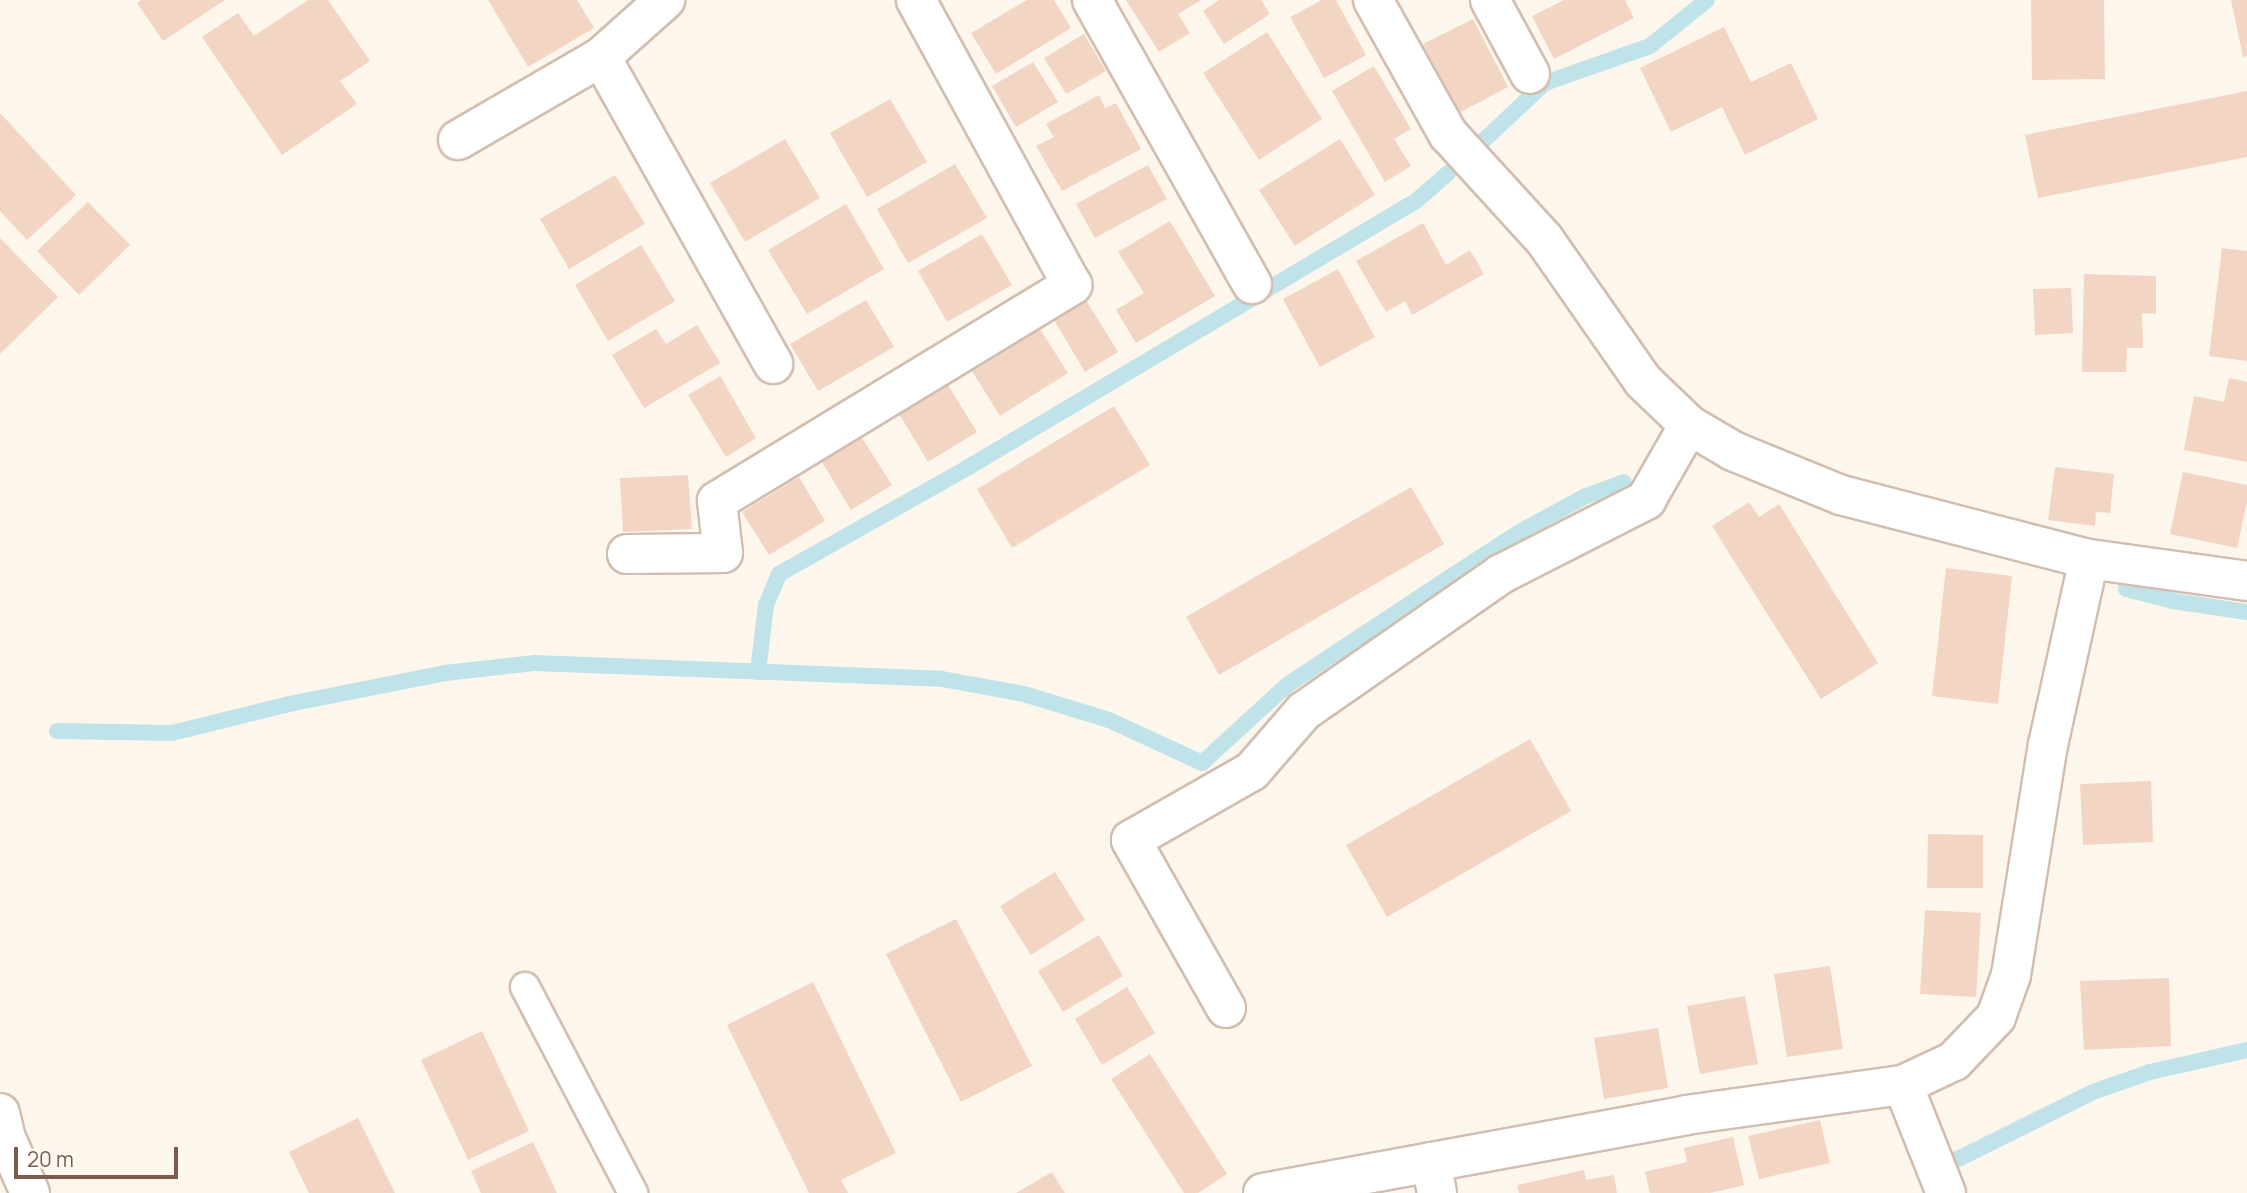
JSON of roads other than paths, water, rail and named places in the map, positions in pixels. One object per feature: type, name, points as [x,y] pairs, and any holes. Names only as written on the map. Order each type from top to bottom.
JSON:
[{"type":"street","points":[[458,140],[601,57],[665,0]]},
{"type":"street","points":[[627,554],[723,554],[717,501],[1072,285],[916,0]]},
{"type":"street","points":[[1092,0],[1252,284]]},
{"type":"street","points":[[1373,0],[1448,134],[1544,239],[1643,381],[1689,425],[1733,451],[1841,495],[2089,559],[2247,581]]},
{"type":"street","points":[[1490,0],[1530,74]]},
{"type":"street","points":[[601,57],[773,364]]},
{"type":"street","points":[[1226,1007],[1130,840],[1252,771],[1304,711],[1501,574],[1646,500],[1689,425]]},
{"type":"street","points":[[1263,1193],[1434,1177],[1686,1115],[1903,1085],[1954,1061],[1996,1017],[2011,975],[2048,745],[2089,559]]},
{"type":"street","points":[[1903,1085],[1946,1193]]},
{"type":"street","points":[[0,1113],[6,1138],[30,1193]]},
{"type":"lane","points":[[525,987],[633,1193]]},
{"type":"waterway","points":[[1481,143],[1545,83],[1650,46],[1707,0]]},
{"type":"waterway","points":[[758,672],[766,605],[779,574],[967,468],[1416,201],[1448,173]]},
{"type":"waterway","points":[[57,731],[172,733],[289,704],[445,673],[534,663],[942,679],[1024,694],[1109,720],[1202,763],[1287,685],[1518,533],[1586,496],[1624,482]]},
{"type":"waterway","points":[[2126,589],[2173,601],[2247,612]]},
{"type":"waterway","points":[[1934,1167],[1960,1158],[2093,1092],[2150,1072],[2247,1050]]}]
